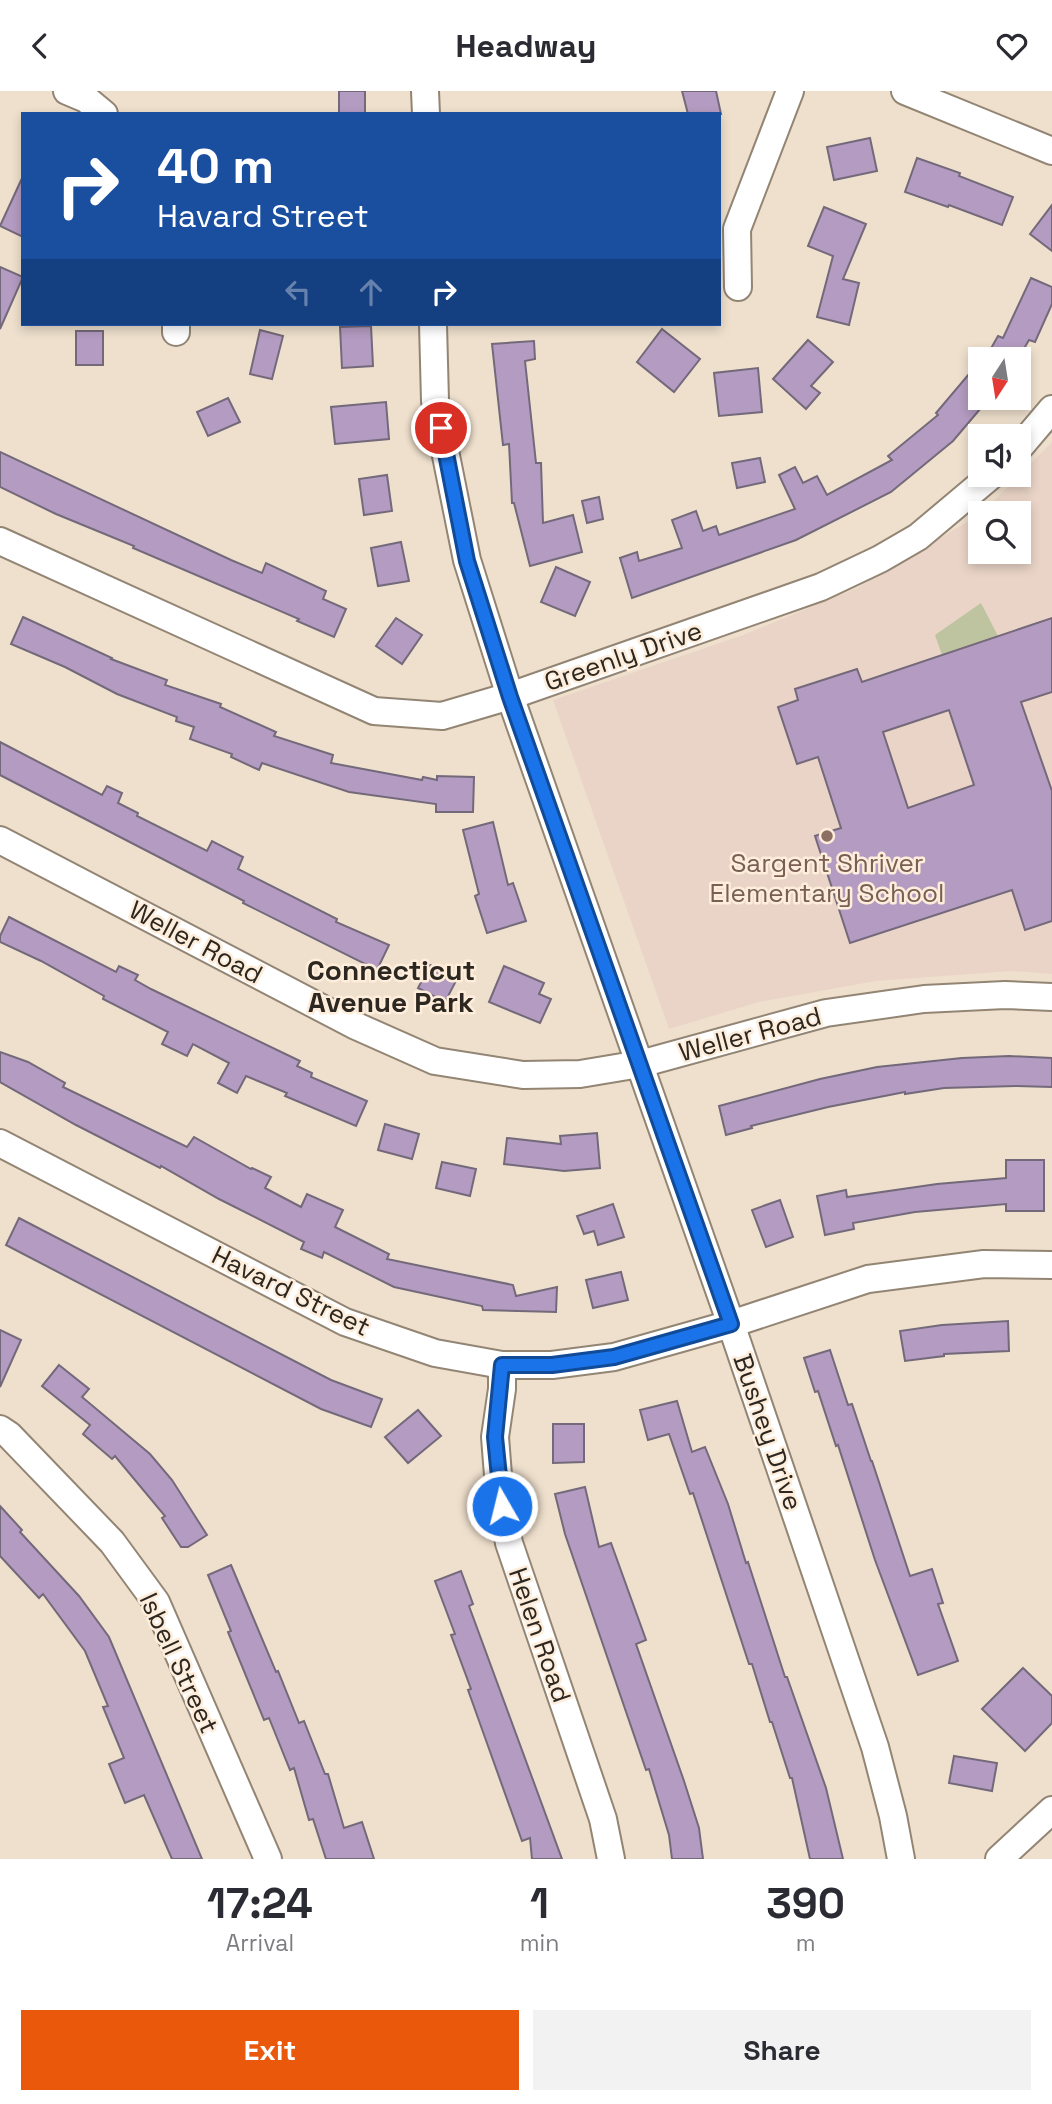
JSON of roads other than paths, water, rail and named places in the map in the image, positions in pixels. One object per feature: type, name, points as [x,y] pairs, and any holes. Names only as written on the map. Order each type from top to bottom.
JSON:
[{"type":"street","points":[[67,91],[86,99],[102,112]]},
{"type":"street","points":[[425,91],[426,112]]},
{"type":"street","points":[[738,287],[737,229],[790,91]]},
{"type":"street","points":[[905,91],[1052,151]]},
{"type":"street","name":"Bushey Drive","points":[[433,326],[436,401],[467,561],[510,697],[731,1324],[875,1747],[894,1816],[901,1859]]},
{"type":"street","points":[[1031,434],[1052,409]]},
{"type":"street","name":"Greenly Drive","points":[[0,541],[374,711],[442,716],[510,697],[821,587],[880,559],[918,537],[978,487]]},
{"type":"street","name":"Weller Road","points":[[0,839],[355,1025],[435,1061],[523,1075],[580,1074],[640,1064],[826,1013],[924,999],[1005,995],[1052,997]]},
{"type":"street","name":"Havard Street","points":[[0,1143],[345,1322],[435,1353],[502,1365],[552,1365],[614,1357],[731,1324],[868,1279],[984,1264],[1052,1265]]},
{"type":"street","name":"Helen Road","points":[[502,1365],[495,1437],[499,1488],[509,1543],[603,1819],[611,1859]]},
{"type":"street","name":"Isbell Street","points":[[0,1429],[112,1542],[156,1602],[268,1859]]},
{"type":"street","points":[[1008,1856],[1052,1810]]},
{"type":"place","name":"Sargent Shriver Elementary School","points":[[827,836]]},
{"type":"district","name":"Connecticut Avenue Park","points":[[391,986]]}]
